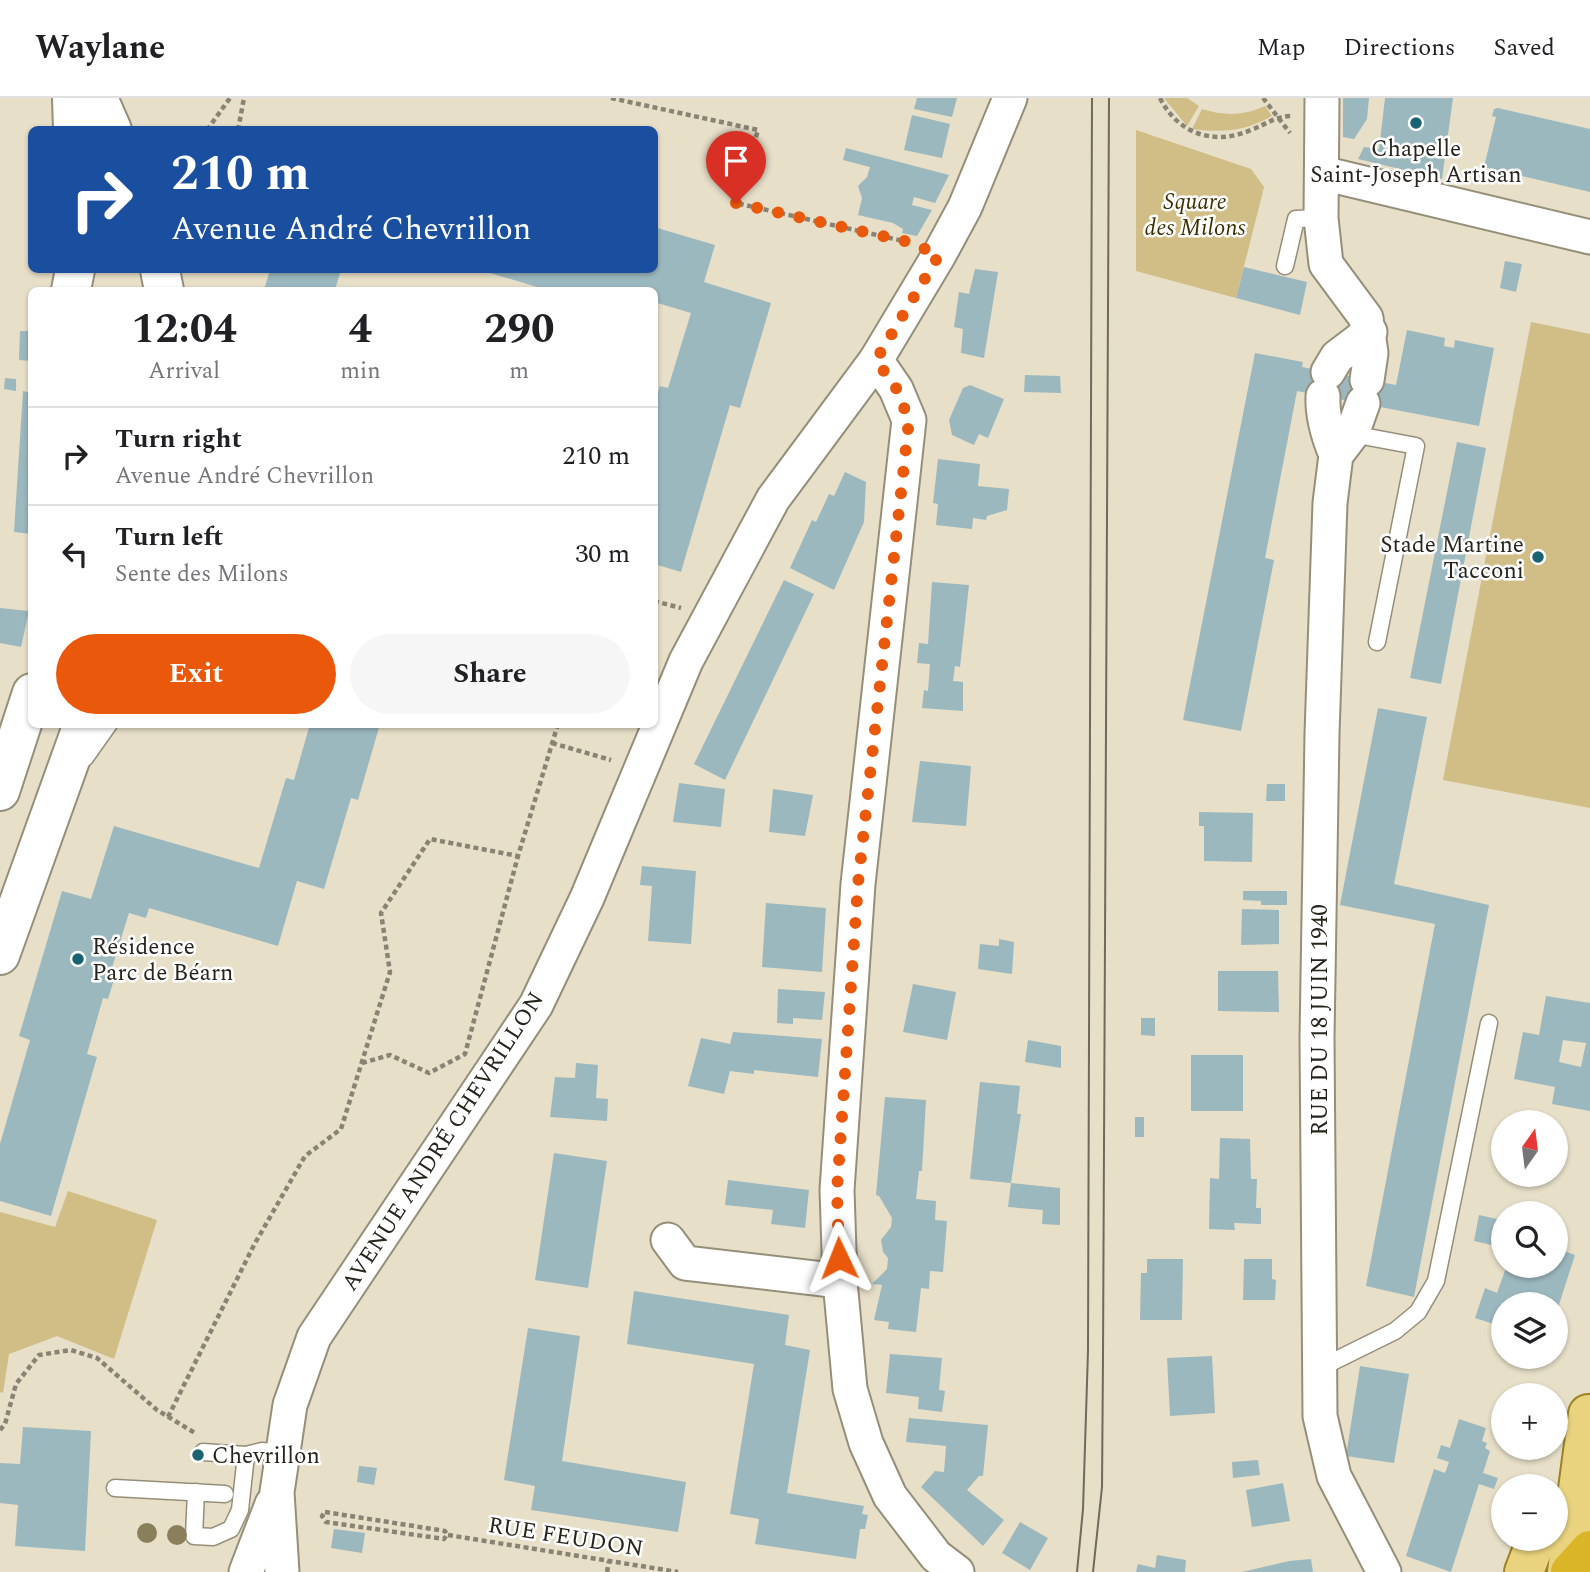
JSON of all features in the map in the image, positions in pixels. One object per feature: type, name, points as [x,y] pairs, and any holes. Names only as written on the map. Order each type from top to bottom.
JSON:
[{"type":"highway","points":[[1569,1572],[1590,1549]]},
{"type":"main road","points":[[72,98],[73,126]]},
{"type":"main road","points":[[99,98],[110,126]]},
{"type":"main road","points":[[0,791],[28,705]]},
{"type":"main road","points":[[0,955],[82,728]]},
{"type":"main road","points":[[1564,1474],[1589,1411]]},
{"type":"main road","points":[[1569,1572],[1589,1411]]},
{"type":"main road","points":[[1524,1572],[1532,1551]]},
{"type":"street","name":"AVENUE ANDRÉ CHEVRILLON","points":[[282,1572],[277,1492],[290,1405],[314,1337],[536,1004],[587,898],[687,661],[773,499],[876,360],[939,255],[965,207],[1010,98]]},
{"type":"street","name":"RUE DU 18 JUIN 1940","points":[[1322,109],[1321,218],[1326,264],[1366,318],[1371,353],[1330,503],[1322,734],[1317,1038],[1320,1416],[1335,1476],[1384,1572]]},
{"type":"street","points":[[1322,173],[1590,237]]},
{"type":"street","name":"RUE DU 18 JUIN 1940","points":[[1354,418],[1326,428],[1326,384],[1337,356],[1370,332]]},
{"type":"street","points":[[876,360],[896,388],[909,420],[858,884],[837,1190],[840,1281],[850,1389],[866,1443],[890,1496],[936,1556],[957,1572]]},
{"type":"street","points":[[667,1240],[685,1263],[840,1281]]},
{"type":"street","name":"AVENUE ANDRÉ CHEVRILLON","points":[[246,1572],[277,1492]]},
{"type":"lane","points":[[1284,266],[1296,219],[1321,218]]},
{"type":"lane","points":[[1354,418],[1416,446],[1377,642]]},
{"type":"lane","points":[[72,760],[85,757],[106,728]]},
{"type":"lane","points":[[1320,1368],[1395,1331],[1418,1312],[1436,1281],[1489,1023]]},
{"type":"lane","points":[[203,1452],[246,1455],[262,1451],[283,1453]]},
{"type":"lane","points":[[196,1492],[194,1536],[213,1537],[231,1529],[240,1510],[246,1455]]},
{"type":"lane","points":[[115,1488],[225,1494]]},
{"type":"path","points":[[210,126],[230,98]]},
{"type":"path","points":[[239,126],[244,98]]},
{"type":"path","points":[[611,98],[758,130],[736,203],[909,242],[939,255]]},
{"type":"path","points":[[1160,98],[1178,124],[1208,136],[1250,131],[1276,116],[1322,109]]},
{"type":"path","points":[[658,602],[692,611]]},
{"type":"path","points":[[362,1063],[390,1055],[429,1073],[465,1054],[518,856],[557,728]]},
{"type":"path","points":[[552,743],[612,760],[618,748]]},
{"type":"path","points":[[168,1417],[254,1245],[304,1156],[341,1129],[390,972],[381,913],[430,839],[518,856]]},
{"type":"path","points":[[0,1430],[5,1424],[16,1384],[38,1355],[71,1350],[97,1358],[168,1417],[196,1433]]},
{"type":"path","name":"RUE FEUDON","points":[[446,1533],[444,1539],[326,1522],[322,1516],[326,1511],[678,1572]]},
{"type":"path","points":[[607,1572],[609,1562]]},
{"type":"green space","points":[[1164,98],[1187,98],[1199,106],[1187,126]]},
{"type":"green space","points":[[1265,106],[1272,116],[1243,128],[1224,131],[1192,129],[1202,109],[1234,114]]},
{"type":"green space","name":"Square des Milons","points":[[1136,130],[1251,169],[1264,187],[1236,298],[1136,271]]},
{"type":"green space","name":"Stade Martine Tacconi","points":[[1531,322],[1590,334],[1590,808],[1443,780]]},
{"type":"green space","points":[[68,1191],[157,1220],[114,1359],[57,1336],[9,1354],[3,1393],[0,1392],[0,1212],[55,1227]]},
{"type":"building","points":[[917,98],[957,98],[952,117],[914,109]]},
{"type":"building","name":"Chapelle Saint-Joseph Artisan","points":[[1343,98],[1369,98],[1367,119],[1354,139],[1343,137]]},
{"type":"building","name":"Chapelle Saint-Joseph Artisan","points":[[1385,98],[1453,98],[1442,179],[1358,159],[1364,147],[1379,149]]},
{"type":"building","points":[[1494,109],[1590,129],[1590,192],[1484,167],[1496,117],[1492,116]]},
{"type":"building","points":[[912,115],[950,124],[942,158],[904,150]]},
{"type":"building","points":[[846,148],[949,175],[935,203],[914,197],[912,205],[932,210],[917,236],[902,233],[903,229],[893,223],[858,215],[862,198],[858,186],[867,177],[870,167],[843,160]]},
{"type":"building","points":[[658,228],[715,245],[704,282],[771,303],[740,408],[730,405],[681,572],[658,565],[658,392],[660,386],[668,388],[691,313],[658,303],[658,287],[537,287],[490,273],[658,273]]},
{"type":"building","points":[[1505,261],[1522,264],[1516,292],[1500,288]]},
{"type":"building","points":[[1244,267],[1307,282],[1300,315],[1236,298]]},
{"type":"building","points":[[975,269],[998,272],[984,358],[961,353],[963,329],[954,327],[959,292],[969,294]]},
{"type":"building","points":[[269,273],[340,273],[336,287],[265,287]]},
{"type":"building","points":[[1407,330],[1445,338],[1444,346],[1454,348],[1455,340],[1494,348],[1479,426],[1297,391],[1265,558],[1274,560],[1241,731],[1183,720],[1255,353],[1303,362],[1302,367],[1396,385]]},
{"type":"building","points":[[20,331],[28,331],[28,361],[19,360]]},
{"type":"building","points":[[1025,375],[1060,376],[1061,393],[1024,392]]},
{"type":"building","points":[[5,378],[16,379],[16,391],[4,389]]},
{"type":"building","points":[[970,385],[1004,399],[988,438],[979,434],[974,445],[952,435],[949,420],[963,388]]},
{"type":"building","points":[[23,391],[28,392],[28,534],[14,532]]},
{"type":"building","points":[[1457,442],[1486,448],[1441,684],[1410,678]]},
{"type":"building","points":[[938,459],[980,464],[978,486],[1009,489],[1007,510],[987,516],[986,520],[973,518],[972,529],[936,525],[938,504],[933,503]]},
{"type":"building","points":[[845,472],[866,482],[864,522],[834,590],[790,568],[812,520],[816,522],[829,494],[834,496]]},
{"type":"building","points":[[784,580],[814,594],[725,780],[694,764]]},
{"type":"building","points":[[932,582],[969,585],[960,667],[955,666],[953,681],[963,682],[963,711],[922,708],[924,690],[928,691],[930,664],[917,663],[919,643],[928,644]]},
{"type":"building","points":[[0,608],[28,611],[21,647],[0,643]]},
{"type":"building","points":[[1378,708],[1427,717],[1394,884],[1489,905],[1414,1297],[1366,1286],[1435,924],[1340,905]]},
{"type":"building","name":"Résidence Parc de Béarn","points":[[309,728],[379,728],[358,800],[351,798],[324,889],[297,881],[278,946],[149,908],[146,918],[129,913],[111,971],[116,973],[108,999],[103,998],[87,1054],[97,1057],[51,1216],[0,1201],[0,1144],[30,1040],[19,1036],[62,891],[91,899],[114,826],[259,868],[286,778],[294,780]]},
{"type":"building","points":[[920,761],[971,766],[966,826],[912,822]]},
{"type":"building","points":[[679,783],[725,789],[721,827],[673,822]]},
{"type":"building","points":[[1267,784],[1285,784],[1285,801],[1266,801]]},
{"type":"building","points":[[773,789],[813,795],[805,836],[769,832]]},
{"type":"building","points":[[1199,812],[1253,813],[1252,862],[1204,861],[1204,826],[1199,826]]},
{"type":"building","points":[[642,866],[696,871],[691,944],[648,941],[652,886],[640,885]]},
{"type":"building","points":[[1243,891],[1287,891],[1287,905],[1261,905],[1261,901],[1243,900]]},
{"type":"building","points":[[766,903],[826,908],[822,972],[762,967]]},
{"type":"building","points":[[1242,909],[1279,910],[1279,944],[1241,945]]},
{"type":"building","points":[[999,939],[1014,942],[1012,974],[978,969],[980,944],[999,946]]},
{"type":"building","points":[[1218,971],[1278,971],[1279,1012],[1218,1011]]},
{"type":"building","points":[[913,984],[956,992],[947,1040],[903,1032]]},
{"type":"building","points":[[778,989],[825,992],[822,1020],[793,1018],[793,1024],[777,1023]]},
{"type":"building","points":[[1546,996],[1590,1003],[1590,1111],[1552,1104],[1555,1087],[1514,1079],[1523,1032],[1539,1035]],"holes":[[[1563,1040],[1586,1043],[1581,1067],[1559,1062]]]},
{"type":"building","points":[[1141,1018],[1155,1018],[1155,1036],[1141,1035]]},
{"type":"building","points":[[733,1032],[822,1039],[818,1077],[754,1070],[754,1074],[730,1071],[724,1094],[688,1086],[701,1038],[730,1044]]},
{"type":"building","points":[[1028,1040],[1061,1046],[1061,1068],[1025,1062]]},
{"type":"building","points":[[1191,1055],[1243,1055],[1243,1111],[1191,1111]]},
{"type":"building","points":[[576,1063],[598,1065],[596,1098],[608,1099],[607,1121],[550,1117],[555,1077],[575,1078]]},
{"type":"building","points":[[980,1082],[1020,1086],[1017,1114],[1021,1114],[1011,1183],[970,1179]]},
{"type":"building","points":[[885,1097],[926,1100],[922,1171],[919,1171],[916,1199],[936,1201],[935,1220],[947,1221],[943,1272],[930,1271],[929,1289],[921,1288],[916,1332],[888,1329],[889,1322],[874,1320],[882,1285],[872,1284],[887,1269],[888,1258],[883,1252],[881,1240],[891,1227],[892,1218],[876,1195]]},
{"type":"building","points":[[1135,1117],[1144,1117],[1144,1137],[1135,1137]]},
{"type":"building","points":[[1220,1138],[1250,1139],[1251,1179],[1257,1179],[1256,1208],[1261,1208],[1261,1224],[1234,1223],[1235,1230],[1209,1229],[1210,1178],[1219,1179]]},
{"type":"building","points":[[554,1153],[607,1161],[588,1288],[535,1280]]},
{"type":"building","points":[[728,1180],[809,1190],[805,1228],[771,1224],[773,1210],[725,1205]]},
{"type":"building","points":[[1011,1183],[1060,1188],[1060,1225],[1042,1224],[1043,1210],[1008,1207]]},
{"type":"building","points":[[1479,1215],[1491,1218],[1491,1245],[1474,1241]]},
{"type":"building","points":[[1568,1252],[1575,1255],[1568,1277]]},
{"type":"building","points":[[1147,1259],[1183,1259],[1182,1320],[1140,1320],[1141,1273],[1147,1273]]},
{"type":"building","points":[[1244,1259],[1272,1259],[1272,1279],[1276,1280],[1275,1300],[1243,1300]]},
{"type":"building","points":[[1502,1278],[1568,1278],[1563,1292],[1497,1292]]},
{"type":"building","points":[[1485,1288],[1495,1292],[1491,1292],[1491,1323],[1475,1318]]},
{"type":"building","points":[[634,1291],[789,1315],[785,1345],[810,1350],[787,1493],[864,1506],[862,1514],[868,1515],[865,1529],[860,1529],[856,1559],[755,1544],[759,1519],[730,1514],[754,1364],[627,1344]]},
{"type":"building","points":[[528,1328],[580,1336],[562,1461],[686,1482],[678,1532],[531,1510],[535,1486],[504,1480]]},
{"type":"building","points":[[890,1354],[942,1358],[939,1390],[945,1391],[942,1412],[918,1409],[919,1397],[886,1393]]},
{"type":"building","points":[[1212,1356],[1215,1413],[1170,1416],[1167,1358]]},
{"type":"building","points":[[1360,1366],[1409,1374],[1394,1463],[1346,1456]]},
{"type":"building","points":[[909,1418],[988,1425],[983,1476],[979,1476],[967,1490],[1004,1520],[983,1546],[921,1487],[935,1471],[944,1472],[946,1446],[906,1442]]},
{"type":"building","points":[[1459,1419],[1486,1428],[1482,1441],[1487,1443],[1485,1448],[1490,1451],[1483,1473],[1491,1476],[1491,1488],[1479,1484],[1451,1572],[1406,1556],[1434,1469],[1445,1473],[1449,1462],[1437,1458],[1441,1445],[1450,1448]]},
{"type":"building","points":[[23,1427],[91,1431],[85,1551],[15,1546],[18,1505],[0,1503],[0,1463],[20,1464]]},
{"type":"building","points":[[1258,1460],[1260,1475],[1233,1478],[1232,1462]]},
{"type":"building","points":[[359,1466],[377,1468],[374,1485],[357,1482]]},
{"type":"building","points":[[1283,1483],[1290,1521],[1252,1527],[1246,1490]]},
{"type":"building","points":[[1020,1522],[1048,1538],[1030,1570],[1002,1553]]},
{"type":"building","points":[[334,1529],[365,1533],[362,1553],[331,1548]]},
{"type":"building","points":[[1157,1555],[1186,1560],[1185,1572],[1136,1572],[1138,1564],[1155,1568]]},
{"type":"building","points":[[1311,1559],[1313,1572],[1242,1572],[1289,1561]]},
{"type":"tram line","points":[[1077,1572],[1083,1509],[1088,1351],[1092,98]]},
{"type":"tram line","points":[[1093,1572],[1102,1487],[1109,98]]},
{"type":"place","name":"Chapelle Saint-Joseph Artisan","points":[[1416,123]]},
{"type":"place","name":"Stade Martine Tacconi","points":[[1538,557]]},
{"type":"place","name":"Résidence Parc de Béarn","points":[[78,959]]},
{"type":"place","name":"Chevrillon","points":[[198,1455]]},
{"type":"route","points":[[736,203],[909,242],[939,255],[876,360],[896,388],[909,420],[858,884],[837,1190],[839,1258]]}]
